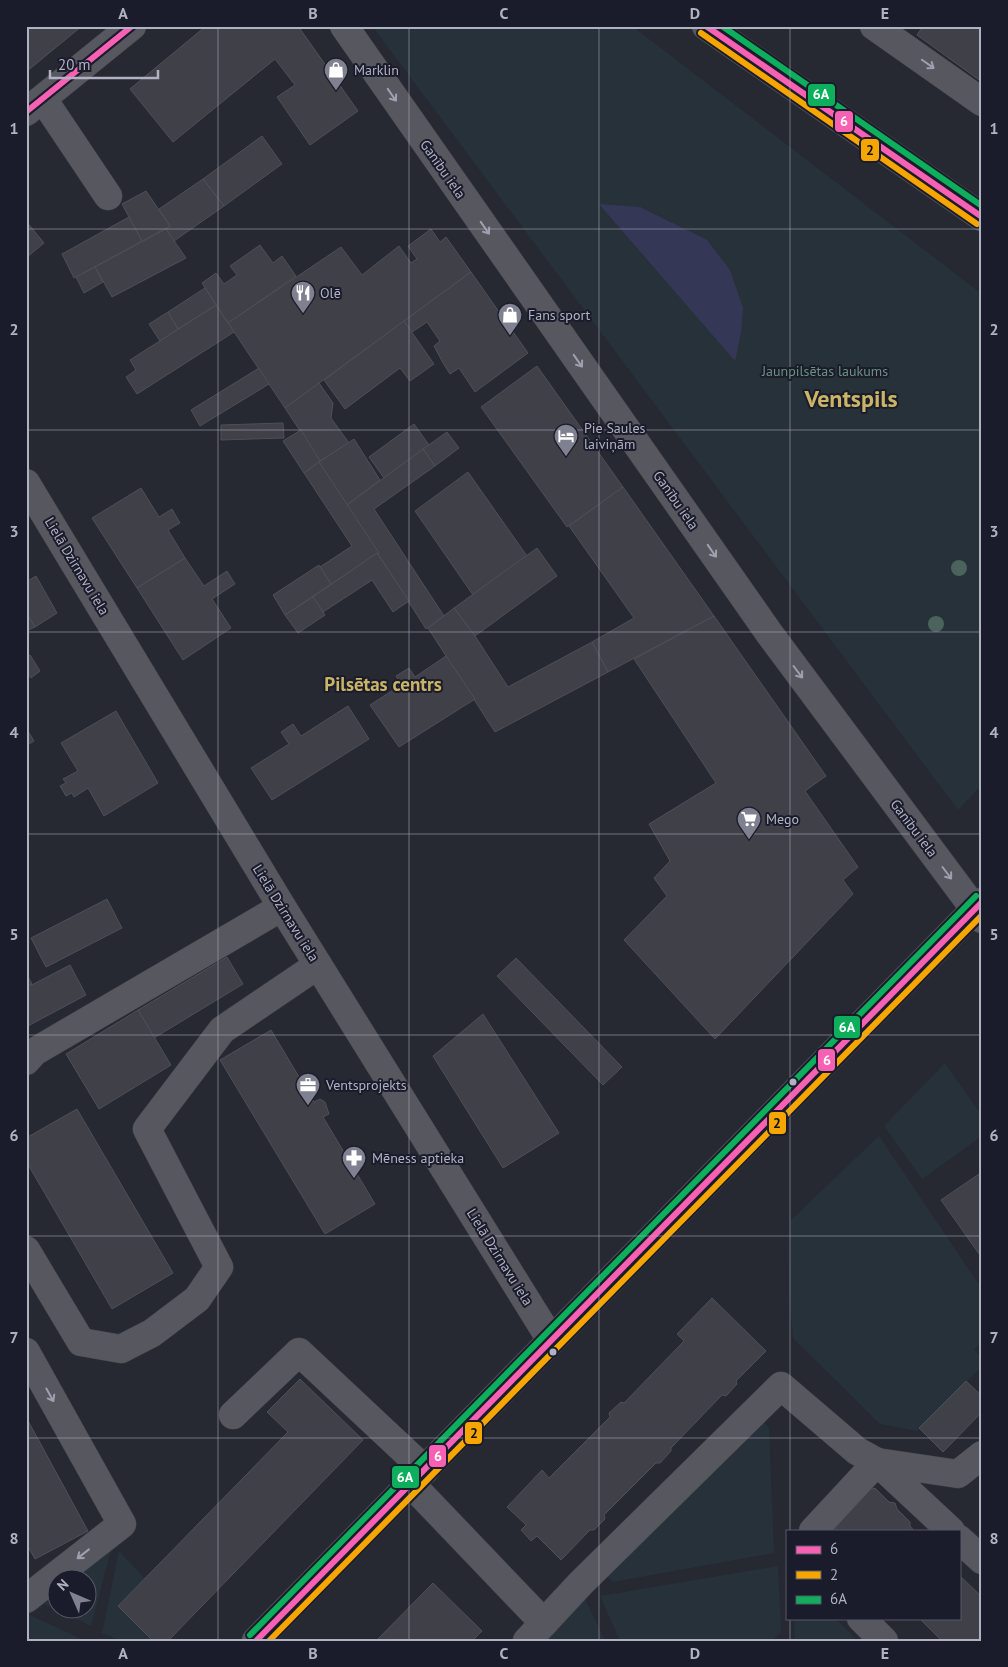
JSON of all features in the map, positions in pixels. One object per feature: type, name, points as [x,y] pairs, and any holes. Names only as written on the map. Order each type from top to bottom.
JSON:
[{"type":"street","points":[[108,196],[34,106],[132,26]]},
{"type":"street","name":"Ganību iela","points":[[344,26],[769,633],[979,910]]},
{"type":"street","points":[[706,26],[982,217]]},
{"type":"street","points":[[892,31],[982,102]]},
{"type":"street","name":"Lielā Dzirnavu iela","points":[[26,483],[282,907],[551,1340]]},
{"type":"street","points":[[26,1061],[34,1052],[282,907]]},
{"type":"street","points":[[256,1641],[551,1340],[979,910]]},
{"type":"street","points":[[26,1250],[81,1342],[121,1349],[158,1328],[196,1299],[220,1266],[147,1129],[222,1030],[318,964]]},
{"type":"street","points":[[26,1352],[122,1524],[26,1599]]},
{"type":"street","points":[[233,1415],[299,1352],[418,1477],[535,1632],[581,1583],[781,1386],[857,1451],[877,1462],[950,1530]]},
{"type":"street","points":[[877,1462],[958,1474],[982,1454]]},
{"type":"street","points":[[814,1530],[877,1462]]},
{"type":"street","points":[[960,1540],[982,1560]]},
{"type":"street","points":[[862,1620],[884,1641]]},
{"type":"green space","name":"Jaunpilsētas laukums","points":[[372,26],[632,26],[982,294],[982,785],[958,810]]},
{"type":"green space","points":[[945,1063],[982,1116],[982,1136],[922,1179],[884,1126]]},
{"type":"green space","points":[[879,1136],[982,1289],[982,1342],[974,1349],[982,1358],[982,1366],[917,1431],[880,1424],[793,1338],[789,1291],[790,1221]]},
{"type":"green space","points":[[760,1419],[769,1428],[774,1553],[613,1582],[605,1574]]},
{"type":"green space","points":[[111,1550],[98,1599],[98,1570],[86,1570]]},
{"type":"green space","points":[[119,1551],[145,1579],[118,1606],[153,1641],[121,1641],[102,1633]]},
{"type":"green space","points":[[778,1566],[781,1632],[772,1641],[620,1641],[600,1596]]},
{"type":"green space","points":[[584,1596],[605,1641],[539,1641]]},
{"type":"green space","points":[[29,1615],[86,1641],[30,1641],[26,1634],[26,1619]]},
{"type":"green space","points":[[78,1620],[93,1620],[91,1626]]},
{"type":"green space","points":[[794,1620],[837,1620],[858,1641],[795,1641]]},
{"type":"water","points":[[599,204],[640,207],[707,240],[730,270],[743,308],[741,333],[735,361]]},
{"type":"building","points":[[26,26],[82,26],[26,72]]},
{"type":"building","points":[[206,26],[298,26],[358,111],[310,145],[277,97],[295,85],[275,59],[173,142],[130,89]]},
{"type":"building","points":[[923,26],[982,26],[982,82],[917,35]]},
{"type":"building","points":[[262,136],[282,164],[224,206],[203,179]]},
{"type":"building","points":[[203,179],[224,206],[174,241],[166,229],[170,226],[159,209]]},
{"type":"building","points":[[146,191],[170,226],[142,241],[122,204]]},
{"type":"building","points":[[129,217],[142,241],[74,278],[62,254]]},
{"type":"building","points":[[26,221],[44,243],[26,258]]},
{"type":"building","points":[[166,229],[186,258],[112,297],[95,267]]},
{"type":"building","points":[[431,229],[440,242],[446,237],[471,272],[285,408],[228,323],[341,247],[362,275],[399,246],[411,263],[417,259],[408,246]]},
{"type":"building","points":[[260,245],[273,263],[282,256],[296,276],[228,323],[202,283],[216,273],[224,284],[237,275],[230,266]]},
{"type":"building","points":[[95,267],[103,282],[84,293],[76,277]]},
{"type":"building","points":[[471,272],[528,353],[475,392],[459,368],[450,374],[434,346],[440,341],[427,322],[412,332],[404,321]]},
{"type":"building","points":[[205,288],[216,305],[178,329],[168,312]]},
{"type":"building","points":[[216,305],[234,332],[137,394],[126,377],[136,370],[130,360]]},
{"type":"building","points":[[168,312],[178,329],[160,341],[149,324]]},
{"type":"building","points":[[404,321],[434,364],[410,381],[400,368],[345,409],[324,380]]},
{"type":"building","points":[[537,366],[623,487],[567,527],[481,407]]},
{"type":"building","points":[[259,368],[269,384],[200,426],[191,410]]},
{"type":"building","points":[[319,383],[333,403],[331,418],[349,443],[320,461],[285,408]]},
{"type":"building","points":[[283,423],[284,438],[221,440],[221,425]]},
{"type":"building","points":[[414,424],[429,445],[384,478],[369,457]]},
{"type":"building","points":[[301,430],[320,461],[304,473],[283,441]]},
{"type":"building","points":[[447,432],[459,448],[435,466],[423,449]]},
{"type":"building","points":[[354,439],[380,480],[347,505],[319,462]]},
{"type":"building","points":[[423,449],[435,466],[374,509],[444,616],[426,629],[347,505]]},
{"type":"building","points":[[319,462],[379,553],[331,584],[320,567],[352,546],[304,473]]},
{"type":"building","points":[[468,472],[527,556],[473,595],[415,511]]},
{"type":"building","points":[[623,487],[714,616],[608,672],[592,642],[634,618],[569,526]]},
{"type":"building","points":[[141,488],[159,517],[172,509],[180,523],[168,530],[185,558],[137,588],[92,518]]},
{"type":"building","points":[[537,548],[557,576],[475,636],[454,608]]},
{"type":"building","points":[[377,553],[409,601],[393,612],[372,580],[323,612],[313,597]]},
{"type":"building","points":[[185,558],[204,586],[227,571],[235,584],[212,599],[231,628],[183,660],[137,588]]},
{"type":"building","points":[[319,565],[331,584],[285,615],[273,595]]},
{"type":"building","points":[[36,576],[57,613],[35,627],[26,612],[26,582]]},
{"type":"building","points":[[313,597],[325,615],[298,633],[285,615]]},
{"type":"building","points":[[454,608],[475,636],[508,687],[592,642],[608,672],[495,732],[428,628]]},
{"type":"building","points":[[26,612],[35,627],[26,631]]},
{"type":"building","name":"Mego","points":[[714,616],[826,776],[805,791],[858,867],[843,880],[853,894],[715,1039],[624,940],[667,896],[654,878],[670,861],[649,824],[716,783],[634,659]]},
{"type":"building","points":[[30,655],[40,671],[31,678],[26,671],[26,658]]},
{"type":"building","points":[[446,656],[475,699],[399,747],[370,705],[401,685],[396,676],[409,668],[415,677]]},
{"type":"building","points":[[348,706],[369,739],[272,800],[251,768],[289,744],[281,732],[293,724],[301,736]]},
{"type":"building","points":[[116,711],[158,783],[104,816],[88,788],[74,797],[72,793],[66,796],[60,786],[66,783],[63,779],[78,771],[61,743]]},
{"type":"building","points":[[26,728],[34,741],[26,746]]},
{"type":"building","points":[[107,899],[122,928],[46,967],[31,938]]},
{"type":"building","points":[[227,957],[243,984],[154,1038],[138,1010]]},
{"type":"building","points":[[516,958],[622,1067],[603,1085],[497,976]]},
{"type":"building","points":[[70,965],[86,995],[26,1027],[26,988]]},
{"type":"building","points":[[26,973],[32,984],[26,986]]},
{"type":"building","points":[[138,1010],[171,1065],[99,1109],[66,1054]]},
{"type":"building","points":[[483,1014],[559,1133],[503,1168],[433,1056]]},
{"type":"building","points":[[271,1030],[314,1102],[320,1099],[325,1102],[329,1114],[323,1117],[375,1204],[325,1234],[220,1060]]},
{"type":"building","points":[[77,1109],[173,1273],[112,1309],[26,1161],[26,1138]]},
{"type":"building","points":[[982,1172],[982,1258],[941,1200]]},
{"type":"building","points":[[712,1298],[766,1351],[736,1381],[737,1384],[726,1396],[722,1395],[671,1448],[671,1451],[660,1463],[656,1463],[604,1515],[605,1519],[594,1530],[590,1530],[561,1560],[537,1536],[531,1541],[521,1530],[526,1525],[507,1507],[542,1470],[549,1478],[610,1417],[609,1413],[621,1402],[624,1403],[684,1341],[677,1334]]},
{"type":"building","points":[[300,1379],[363,1440],[168,1641],[153,1641],[118,1606],[288,1432],[267,1412]]},
{"type":"building","points":[[966,1381],[982,1396],[982,1412],[943,1452],[919,1428]]},
{"type":"building","points":[[26,1417],[88,1531],[35,1559],[26,1543]]},
{"type":"building","points":[[875,1488],[889,1502],[895,1503],[897,1509],[910,1522],[913,1530],[832,1530],[866,1491]]},
{"type":"building","points":[[960,1576],[982,1597],[982,1641],[942,1641],[921,1620],[960,1620]]},
{"type":"building","points":[[433,1583],[482,1631],[472,1641],[376,1641]]},
{"type":"transit line","name":"6","points":[[26,112],[132,26]]},
{"type":"transit line","name":"6","points":[[706,26],[982,217]]},
{"type":"transit line","name":"6A","points":[[722,26],[982,206]]},
{"type":"transit line","name":"2","points":[[701,33],[977,224]]},
{"type":"transit line","name":"6A","points":[[250,1635],[976,896]]},
{"type":"transit line","name":"6","points":[[256,1641],[982,902]]},
{"type":"transit line","name":"2","points":[[269,1641],[982,915]]},
{"type":"place","name":"Marklin","points":[[336,91]]},
{"type":"place","name":"Olē","points":[[303,314]]},
{"type":"place","name":"Fans sport","points":[[510,336]]},
{"type":"place","name":"Pie Saules laiviņām","points":[[566,457]]},
{"type":"place","name":"Mego","points":[[749,840]]},
{"type":"place","name":"Ventsprojekts","points":[[308,1106]]},
{"type":"place","name":"Mēness aptieka","points":[[354,1179]]},
{"type":"district","name":"Ventspils","points":[[851,398]]},
{"type":"district","name":"Pilsētas centrs","points":[[383,684]]}]
